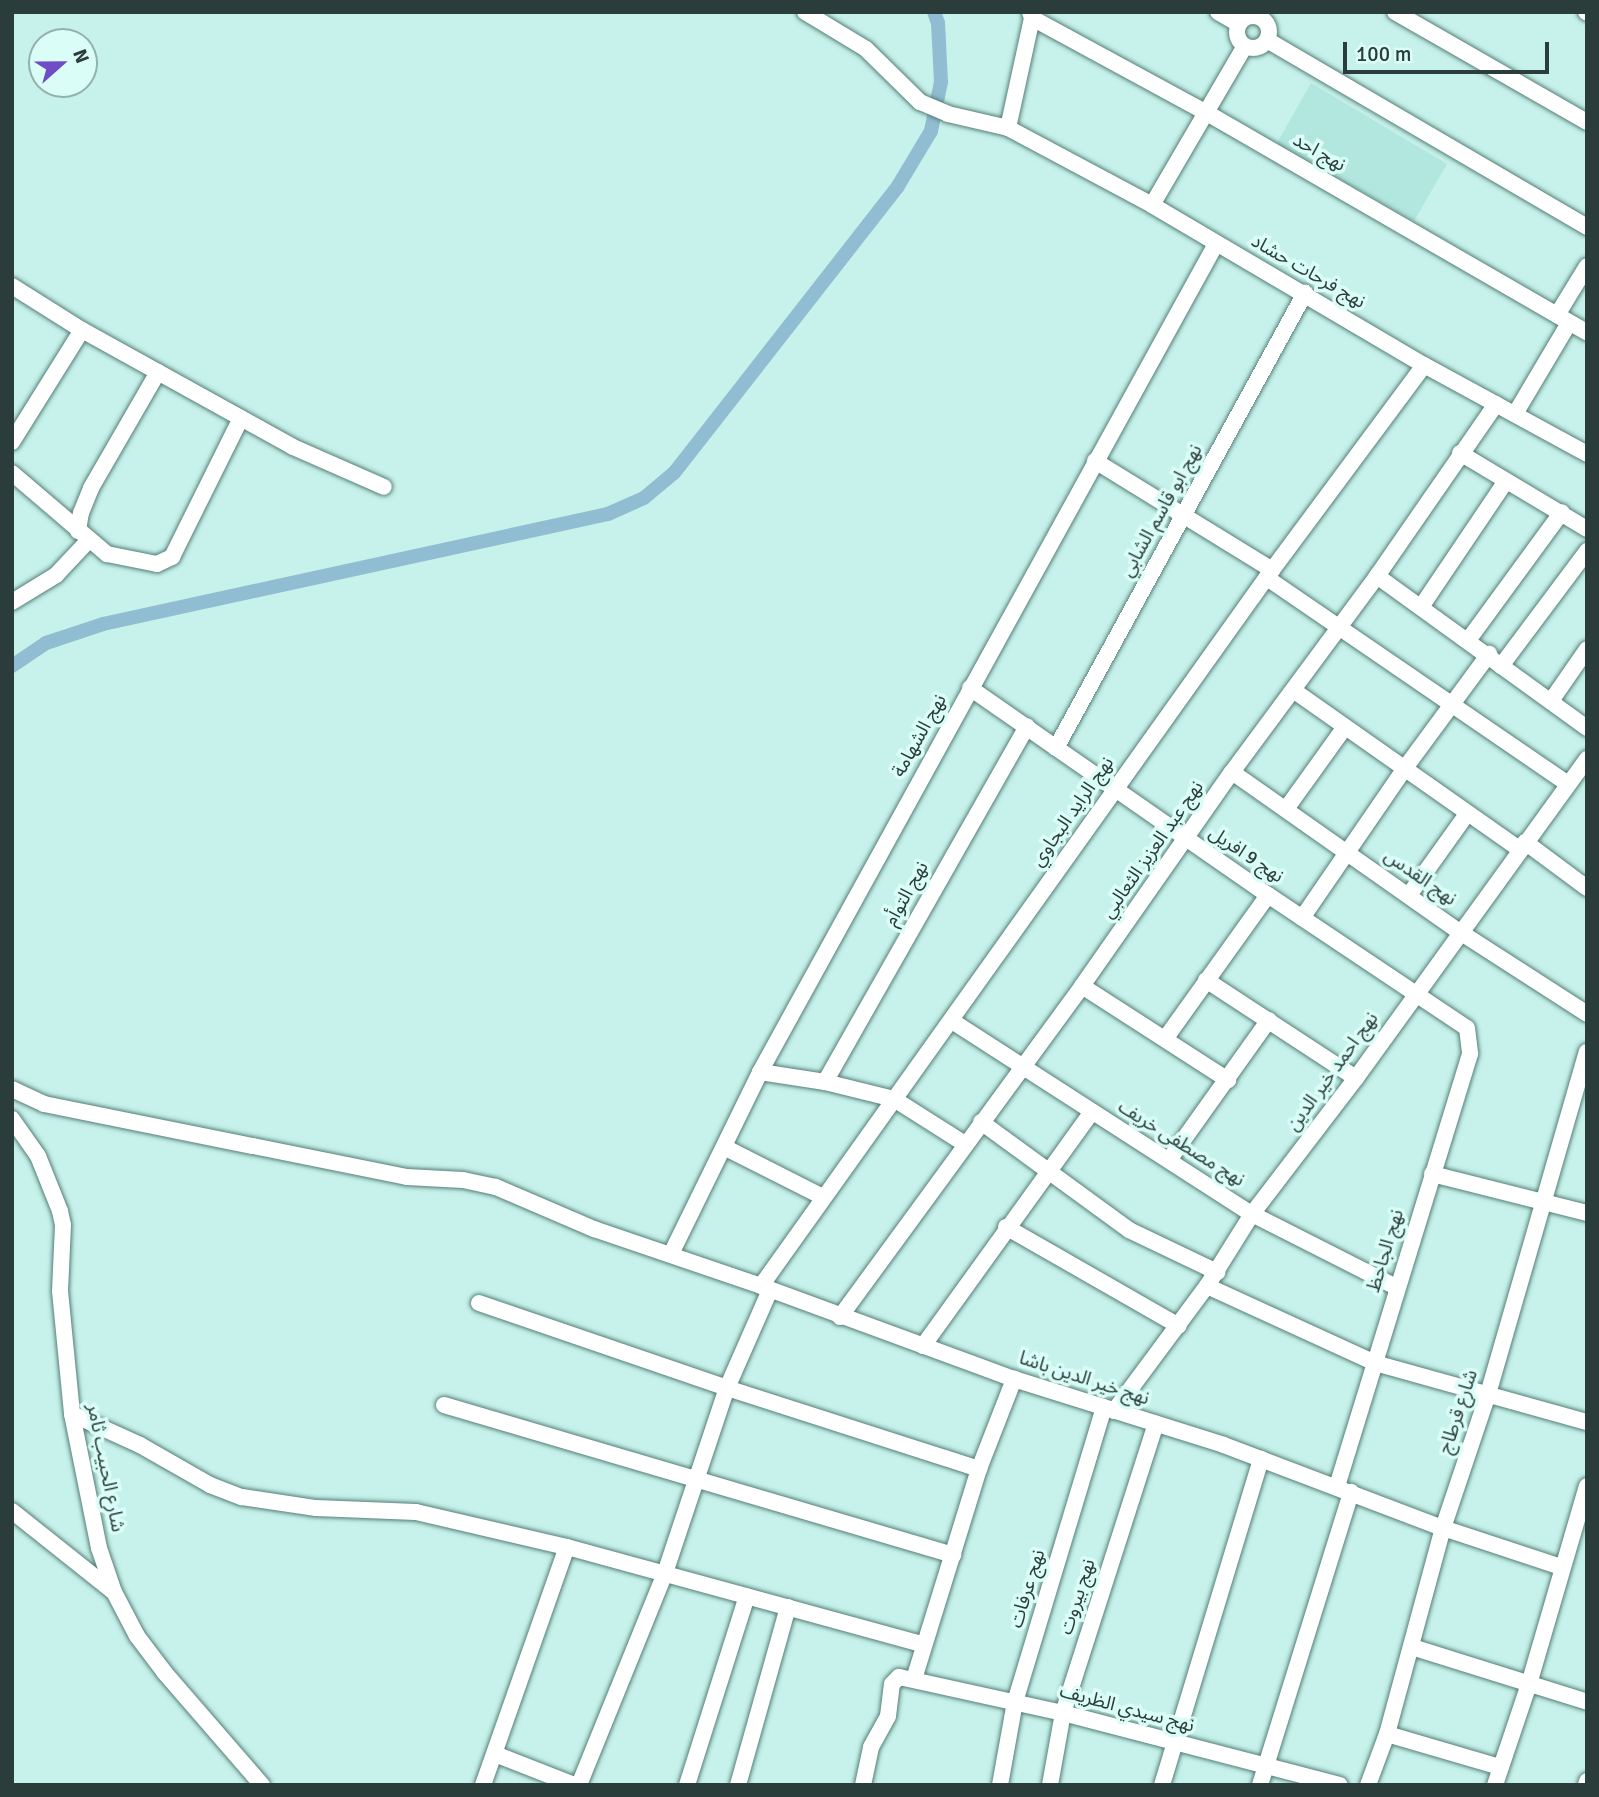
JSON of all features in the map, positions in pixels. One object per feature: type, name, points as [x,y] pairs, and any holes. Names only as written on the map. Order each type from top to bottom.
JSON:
[{"type":"street","name":"نهج فرحات حشاد","points":[[805,12],[866,49],[920,102],[948,114],[1008,128],[1152,205],[1424,365],[1587,454]]},
{"type":"street","points":[[1218,12],[1239,24]]},
{"type":"street","points":[[1395,12],[1587,122]]},
{"type":"street","points":[[1008,128],[1031,15]]},
{"type":"street","name":"نهج احد","points":[[1031,15],[1587,332]]},
{"type":"street","points":[[1262,15],[1268,27],[1267,40],[1257,47],[1245,46],[1237,36],[1239,24],[1249,16],[1262,15]]},
{"type":"street","points":[[1267,40],[1587,226]]},
{"type":"street","points":[[1152,205],[1245,46]]},
{"type":"street","name":"نهج الشهامة","points":[[671,1254],[761,1072],[1216,244]]},
{"type":"street","points":[[1515,414],[1587,266]]},
{"type":"street","points":[[12,286],[82,330],[241,418],[335,467],[384,487]]},
{"type":"street","name":"نهج ابو قاسم الشابي","points":[[1056,748],[1305,293]]},
{"type":"street","points":[[12,442],[82,330]]},
{"type":"street","name":"نهج الرايد البجاوي","points":[[576,1785],[665,1573],[695,1478],[766,1288],[823,1197],[952,1021],[1269,574],[1424,365]]},
{"type":"street","points":[[12,602],[56,575],[83,536],[80,513],[91,488],[158,372]]},
{"type":"street","name":"نهج عبد العزيز الثعالبي","points":[[840,1317],[1082,986],[1187,840],[1232,772],[1377,576],[1496,404]]},
{"type":"street","points":[[12,473],[107,554],[157,564],[172,557],[241,418]]},
{"type":"street","points":[[1460,453],[1587,529]]},
{"type":"street","points":[[1095,461],[1269,574],[1337,629],[1455,705],[1568,784]]},
{"type":"street","points":[[1421,607],[1506,481]]},
{"type":"street","points":[[1469,639],[1562,512]]},
{"type":"street","points":[[1302,918],[1405,768],[1455,705],[1587,551]]},
{"type":"street","points":[[1377,576],[1469,639],[1587,728]]},
{"type":"street","points":[[1551,701],[1587,649]]},
{"type":"street","name":"نهج 9 افريل","points":[[970,688],[1187,840],[1467,1028]]},
{"type":"street","points":[[1293,690],[1467,814],[1522,845],[1587,888]]},
{"type":"street","name":"نهج التوأم","points":[[825,1083],[1027,726]]},
{"type":"street","points":[[1286,809],[1345,727]]},
{"type":"street","name":"نهج احمد خير الدين","points":[[1109,1409],[1179,1326],[1217,1272],[1252,1214],[1356,1078],[1522,845],[1587,759]]},
{"type":"street","name":"نهج القدس","points":[[1232,772],[1460,932],[1587,1014]]},
{"type":"street","points":[[1409,895],[1467,814]]},
{"type":"street","points":[[1165,1039],[1268,895]]},
{"type":"street","points":[[1206,980],[1356,1078]]},
{"type":"street","points":[[1082,986],[1228,1080]]},
{"type":"street","points":[[1170,1160],[1269,1020]]},
{"type":"street","name":"نهج مصطفى خريف","points":[[952,1021],[1091,1113],[1170,1160],[1252,1214],[1396,1287]]},
{"type":"street","name":"نهج الجاحظ","points":[[1260,1785],[1344,1489],[1396,1287],[1470,1054],[1467,1028]]},
{"type":"street","name":"شارع قرطاج","points":[[1368,1785],[1387,1734],[1443,1528],[1488,1394],[1587,1052]]},
{"type":"street","points":[[761,1072],[894,1099],[965,1144]]},
{"type":"street","name":"نهج خير الدين باشا","points":[[12,1089],[44,1104],[376,1171],[480,1183],[594,1229],[671,1254],[1014,1379],[1261,1459],[1443,1528],[1561,1567]]},
{"type":"street","points":[[923,1346],[1046,1171],[1091,1113]]},
{"type":"street","name":"شارع الحبيب ثامر","points":[[12,1119],[38,1156],[60,1211],[63,1225],[60,1291],[72,1414],[99,1548],[114,1592],[137,1636],[165,1673],[262,1785]]},
{"type":"street","points":[[981,1122],[1129,1230],[1217,1272]]},
{"type":"street","points":[[724,1147],[823,1197]]},
{"type":"street","points":[[1432,1174],[1587,1213]]},
{"type":"street","points":[[1006,1227],[1179,1326]]},
{"type":"street","points":[[1207,1286],[1375,1363],[1587,1422]]},
{"type":"street","points":[[480,1303],[727,1388],[979,1469]]},
{"type":"street","points":[[863,1785],[871,1747],[888,1716],[892,1684],[895,1679],[908,1678],[922,1644],[979,1469],[1014,1379]]},
{"type":"street","points":[[444,1405],[953,1555]]},
{"type":"street","name":"نهج عرفات","points":[[1000,1785],[1015,1702],[1109,1409]]},
{"type":"street","points":[[72,1414],[140,1445],[210,1485],[242,1497],[316,1508],[416,1512],[567,1547],[922,1644]]},
{"type":"street","name":"نهج بيروت","points":[[1050,1785],[1063,1713],[1156,1424]]},
{"type":"street","points":[[1162,1785],[1261,1459]]},
{"type":"street","points":[[1495,1785],[1529,1684],[1561,1567],[1587,1486]]},
{"type":"street","points":[[12,1511],[114,1592]]},
{"type":"street","points":[[483,1785],[567,1547]]},
{"type":"street","points":[[687,1785],[747,1596]]},
{"type":"street","points":[[738,1785],[788,1607]]},
{"type":"street","points":[[1412,1647],[1587,1702]]},
{"type":"street","name":"نهج سيدي الظريف","points":[[908,1678],[1063,1713],[1340,1785]]},
{"type":"street","points":[[1387,1734],[1500,1767]]},
{"type":"street","points":[[495,1754],[576,1785]]},
{"type":"shaded area","points":[[1311,83],[1447,164],[1414,221],[1277,143]]},
{"type":"waterway","points":[[12,666],[46,643],[103,624],[608,514],[644,498],[674,473],[898,186],[931,131],[941,82],[938,23],[934,12]]}]
